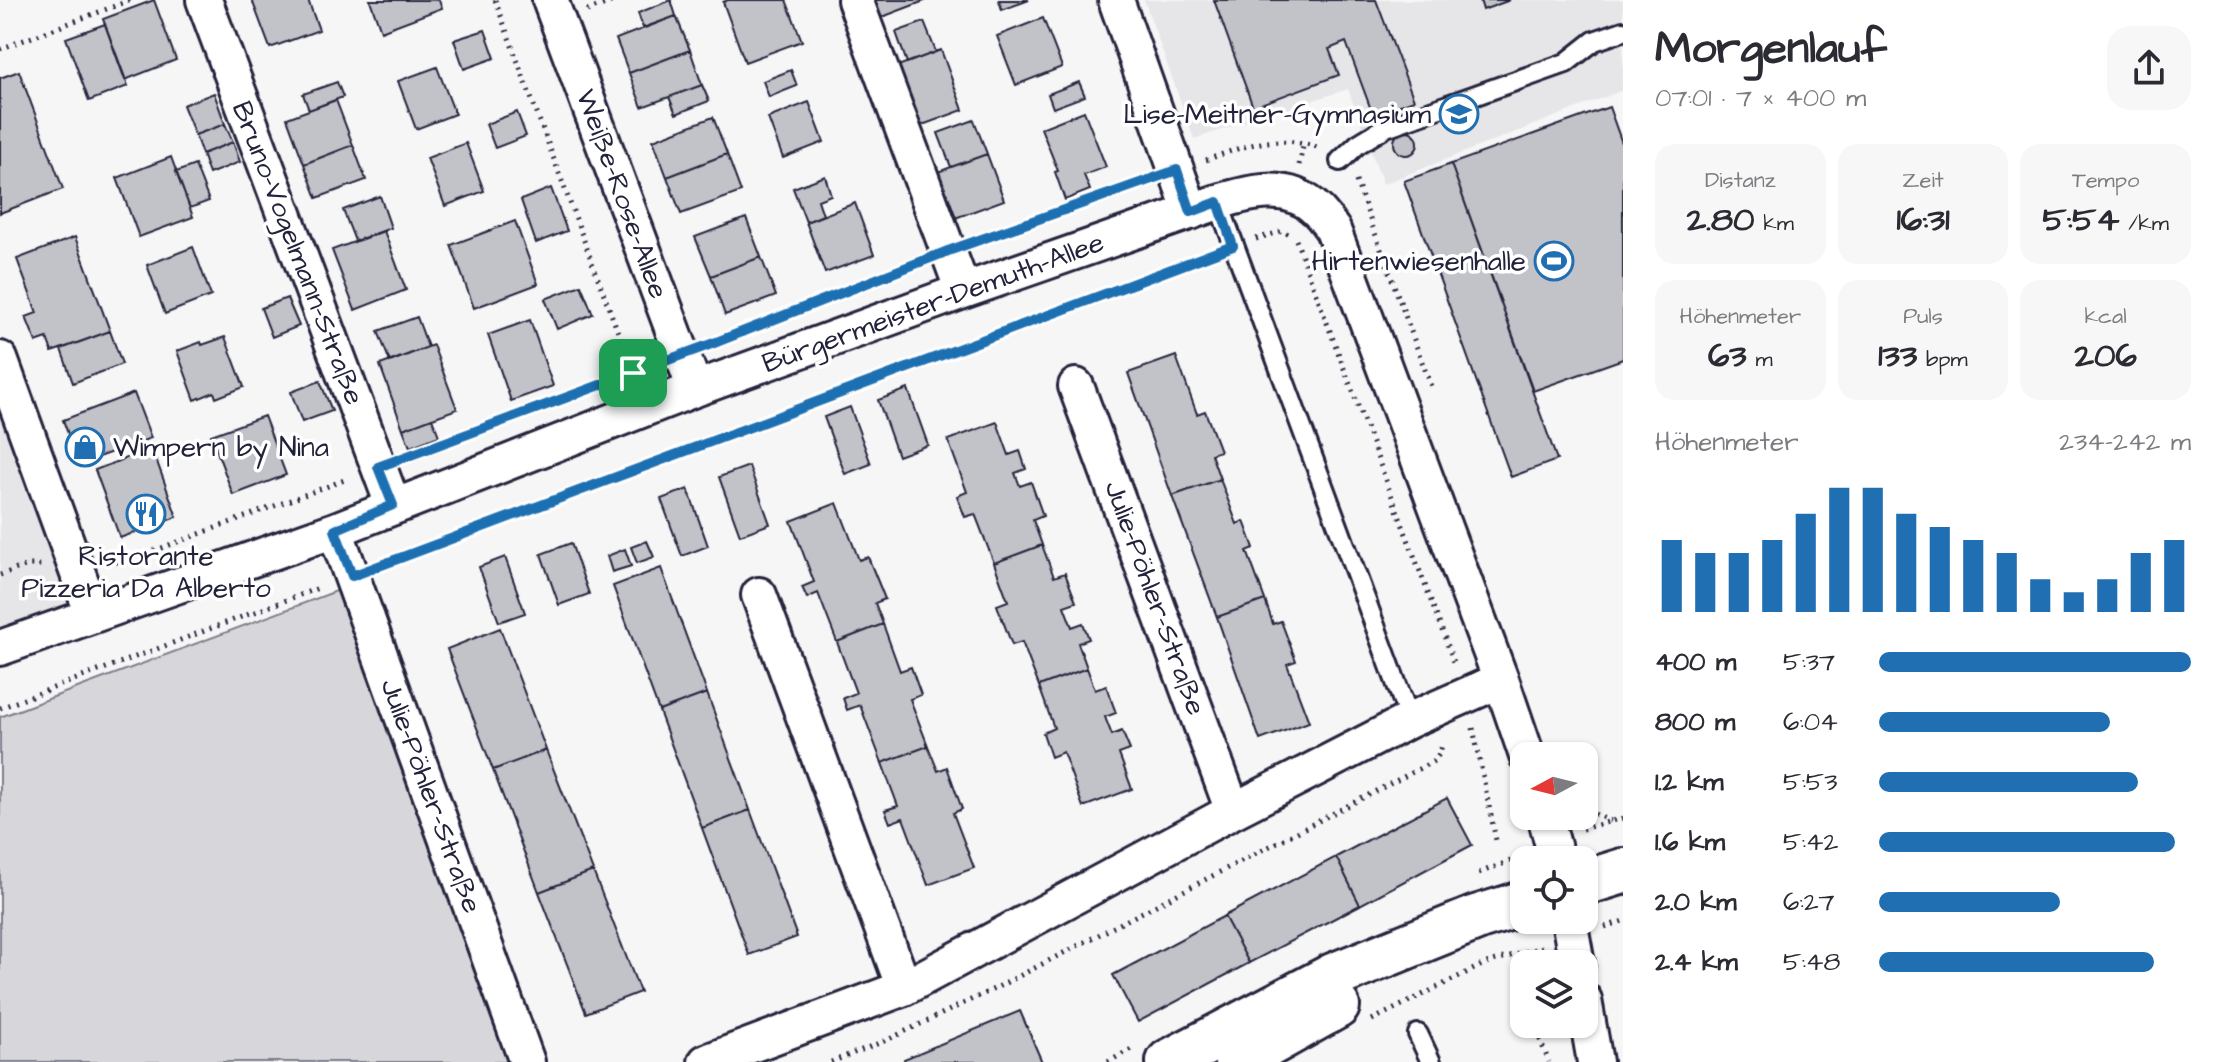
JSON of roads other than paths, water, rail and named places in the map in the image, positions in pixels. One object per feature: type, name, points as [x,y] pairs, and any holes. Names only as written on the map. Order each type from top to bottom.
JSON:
[{"type":"main road","points":[[1598,879],[1623,871]]},
{"type":"main road","points":[[1169,1062],[1333,976],[1479,917],[1510,909]]},
{"type":"main road","points":[[1237,1062],[1510,913]]},
{"type":"street","name":"Bruno-Vogelmann-Straße","points":[[204,0],[393,505]]},
{"type":"street","name":"Weiße-Rose-Allee","points":[[550,0],[695,389]]},
{"type":"street","points":[[855,0],[963,291]]},
{"type":"street","points":[[1116,0],[1177,170],[1204,207]]},
{"type":"street","name":"Bürgermeister-Demuth-Allee","points":[[0,648],[335,530],[695,389],[963,291],[1248,192],[1270,190],[1292,194],[1315,207],[1333,230],[1522,742]]},
{"type":"street","points":[[0,359],[93,615]]},
{"type":"street","name":"Julie-Pöhler-Straße","points":[[1076,386],[1233,811]]},
{"type":"street","name":"Julie-Pöhler-Straße","points":[[335,530],[527,1062]]},
{"type":"street","points":[[759,595],[904,988]]},
{"type":"street","points":[[706,1062],[904,988],[1233,811],[1410,720],[1501,680]]},
{"type":"street","points":[[1591,1038],[1595,1062]]},
{"type":"lane","points":[[1340,161],[1358,144],[1386,127],[1566,63],[1594,41],[1623,31]]},
{"type":"lane","points":[[1204,207],[1233,246],[1410,720]]},
{"type":"lane","points":[[1418,1034],[1431,1062]]},
{"type":"place","name":"Lise-Meitner-Gymnasium","points":[[1459,114]]},
{"type":"place","name":"Hirtenwiesenhalle","points":[[1554,261]]},
{"type":"place","name":"Wimpern by Nina","points":[[85,447]]},
{"type":"place","name":"Ristorante Pizzeria Da Alberto","points":[[146,514]]}]
